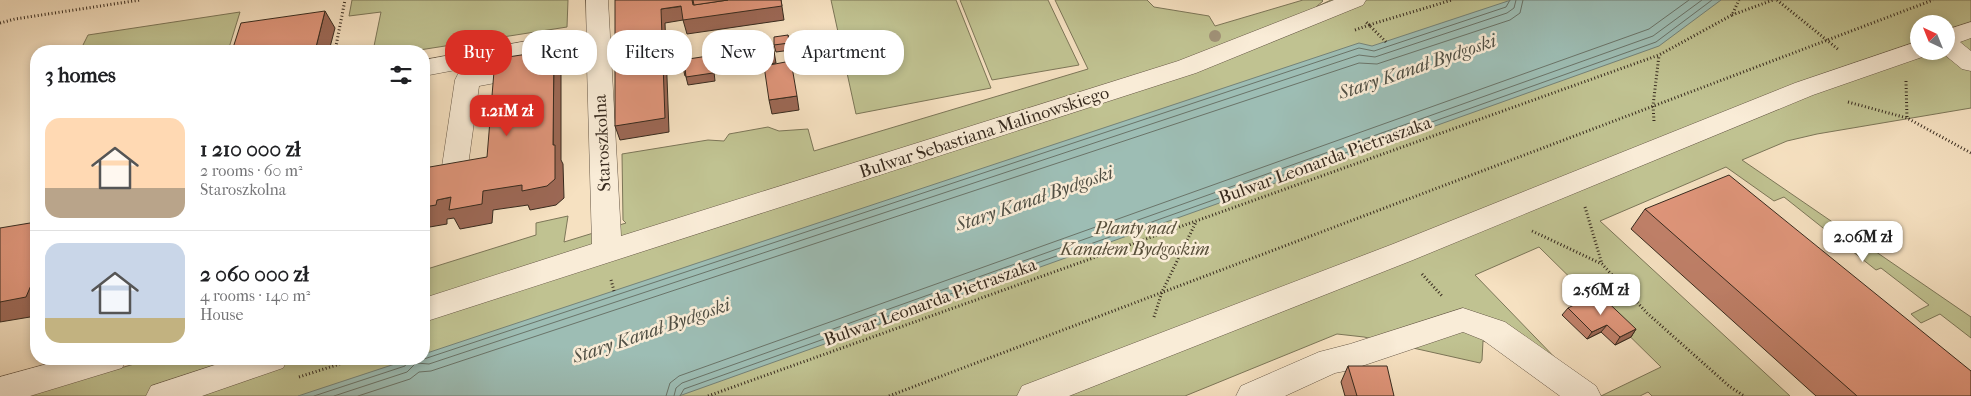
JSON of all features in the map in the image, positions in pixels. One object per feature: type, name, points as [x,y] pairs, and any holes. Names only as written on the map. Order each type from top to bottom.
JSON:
[{"type":"street","name":"Staroszkolna","points":[[598,0],[598,46],[607,238]]},
{"type":"street","name":"Bulwar Sebastiana Malinowskiego","points":[[430,308],[607,238],[1187,67],[1350,1]]},
{"type":"street","points":[[1955,36],[1971,30]]},
{"type":"street","points":[[430,67],[598,46]]},
{"type":"street","points":[[454,172],[467,80],[598,46]]},
{"type":"street","points":[[1955,51],[1971,63]]},
{"type":"street","points":[[1033,396],[1403,252],[1804,90],[1910,52]]},
{"type":"street","points":[[1252,396],[1330,361],[1350,357],[1463,320],[1494,331],[1585,396]]},
{"type":"street","points":[[0,390],[89,365]]},
{"type":"street","points":[[162,396],[254,365]]},
{"type":"path","points":[[0,23],[15,19],[140,0]]},
{"type":"path","points":[[336,45],[345,0]]},
{"type":"path","points":[[1386,42],[1369,25],[1452,0]]},
{"type":"path","points":[[1732,15],[1739,0]]},
{"type":"path","name":"Bulwar Leonarda Pietraszaka","points":[[708,396],[1659,55],[1732,15],[1773,0]]},
{"type":"path","points":[[1777,0],[1862,68]]},
{"type":"path","points":[[889,396],[1933,0]]},
{"type":"path","points":[[1653,106],[1659,55]]},
{"type":"path","points":[[1907,118],[1911,60]]},
{"type":"path","points":[[1804,90],[1907,118],[1971,153]]},
{"type":"path","points":[[1578,182],[1602,264]]},
{"type":"path","points":[[1498,214],[1602,264],[1647,313],[1729,386],[1744,396]]},
{"type":"path","points":[[1143,353],[1162,292],[1196,221]]},
{"type":"path","points":[[1403,252],[1463,320]]},
{"type":"path","points":[[612,286],[614,291]]},
{"type":"green space","points":[[352,0],[568,0],[567,27],[548,30],[522,30],[522,34],[512,36],[512,30],[445,30],[445,46],[430,48],[430,45],[374,45],[381,12],[349,16]]},
{"type":"green space","points":[[831,0],[956,0],[991,88],[856,114],[847,75],[904,75],[904,30],[838,30]]},
{"type":"green space","points":[[960,0],[1048,0],[1079,65],[992,80]]},
{"type":"green space","name":"Planty nad Kanałem Bydgoskim","points":[[1055,0],[1147,0],[1154,7],[1209,16],[1215,26],[1303,0],[1323,1],[1316,7],[1331,0],[1971,0],[1971,108],[1817,134],[1787,141],[1742,160],[1971,317],[1971,338],[1940,314],[1921,323],[1911,314],[1929,305],[1881,268],[1876,270],[1784,197],[1774,201],[1726,167],[1600,221],[1790,396],[1652,396],[1648,392],[1640,396],[1601,396],[1661,367],[1539,247],[1475,275],[1592,396],[1537,355],[1483,341],[1482,360],[1480,363],[1364,337],[1337,334],[1185,396],[26,396],[131,365],[430,365],[430,268],[536,235],[536,223],[568,216],[564,242],[626,223],[623,220],[622,154],[708,140],[724,141],[729,134],[768,127],[779,131],[808,129],[814,151],[1088,69]]},
{"type":"green space","points":[[240,12],[230,45],[83,45],[88,35]]},
{"type":"water","name":"Stary Kanał Bydgoski","points":[[1511,0],[1721,0],[1659,46],[679,396],[298,396],[392,365],[430,365],[430,352],[1359,43],[1372,46]]},
{"type":"building","points":[[615,0],[692,0],[693,5],[728,0],[781,0],[782,6],[683,20],[681,6],[661,9],[662,30],[615,30]]},
{"type":"building","points":[[693,0],[728,0],[694,5]]},
{"type":"building","points":[[325,11],[316,45],[234,45],[241,23]]},
{"type":"building","points":[[784,36],[784,44],[774,45],[774,37]]},
{"type":"building","points":[[522,55],[522,75],[554,75],[553,145],[555,145],[555,179],[547,186],[522,191],[522,185],[483,191],[482,204],[449,210],[451,197],[437,200],[436,205],[430,206],[430,167],[487,157],[494,75],[512,75],[512,56]]},
{"type":"building","points":[[702,57],[702,75],[686,77],[686,75],[692,75],[692,58]]},
{"type":"building","points":[[784,62],[784,75],[793,75],[797,96],[769,100],[765,75],[774,75],[774,64]]},
{"type":"building","points":[[615,75],[663,75],[665,118],[615,126]]},
{"type":"building","points":[[1729,175],[1971,371],[1971,396],[1857,396],[1645,209]]},
{"type":"building","points":[[30,223],[30,288],[26,297],[0,302],[0,228]]},
{"type":"building","points":[[1598,293],[1636,329],[1620,337],[1607,325],[1592,332],[1568,308]]},
{"type":"building","points":[[1348,366],[1387,366],[1394,396],[1357,396]]}]
